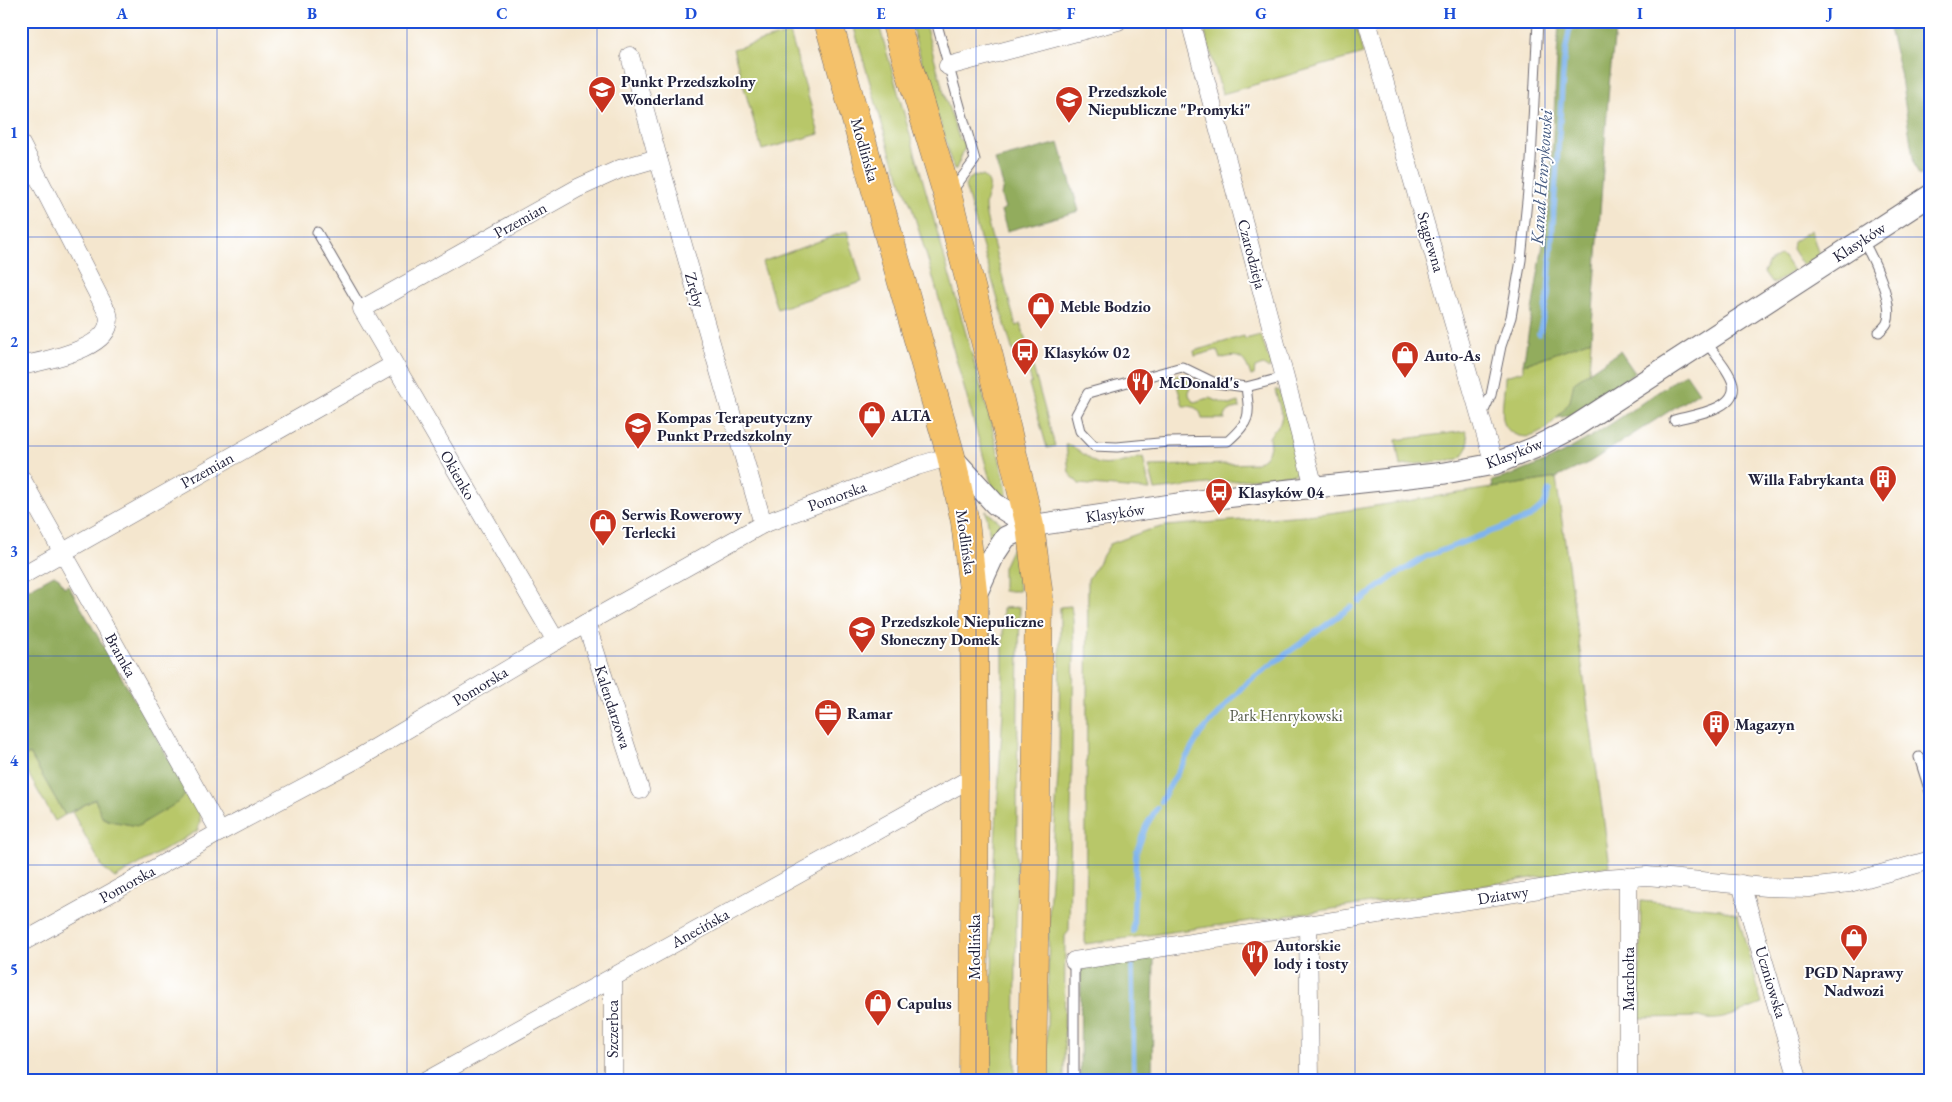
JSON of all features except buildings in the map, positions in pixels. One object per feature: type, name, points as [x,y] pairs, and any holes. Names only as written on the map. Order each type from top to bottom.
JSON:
[{"type":"main road","name":"Modlińska","points":[[828,21],[951,456],[965,522],[974,599],[973,1081]]},
{"type":"main road","points":[[895,21],[948,198],[1030,526],[1039,598],[1032,1081]]},
{"type":"street","points":[[948,66],[1118,21]]},
{"type":"street","name":"Czarodzieja","points":[[1190,21],[1314,487]]},
{"type":"street","name":"Stągiewna","points":[[1367,21],[1494,464]]},
{"type":"street","name":"Zręby","points":[[630,56],[762,524]]},
{"type":"street","points":[[21,144],[110,321],[106,332],[92,344],[63,356],[21,366]]},
{"type":"street","name":"Przemian","points":[[362,309],[578,188],[620,169],[658,158]]},
{"type":"street","name":"Klasyków","points":[[974,599],[994,555],[1006,537],[1030,526],[1216,499],[1446,473],[1494,464],[1534,448],[1570,429],[1931,195]]},
{"type":"street","name":"Okienko","points":[[362,309],[556,641]]},
{"type":"street","name":"Przemian","points":[[21,576],[393,365]]},
{"type":"street","name":"Pomorska","points":[[21,943],[220,832],[355,760],[586,623],[762,524],[917,466],[951,456]]},
{"type":"street","points":[[951,456],[995,504],[1030,526]]},
{"type":"street","name":"Bramka","points":[[21,478],[220,832]]},
{"type":"street","name":"Kalendarzowa","points":[[586,623],[640,790]]},
{"type":"street","name":"Anecińska","points":[[426,1081],[975,776]]},
{"type":"street","name":"Dziatwy","points":[[1074,961],[1628,877],[1647,876],[1785,888],[1830,886],[1849,883],[1931,860]]},
{"type":"street","name":"Marchołta","points":[[1628,877],[1628,1081]]},
{"type":"street","name":"Uczniowska","points":[[1741,884],[1799,1081]]},
{"type":"street","points":[[1308,925],[1310,1081]]},
{"type":"street","name":"Szczerbca","points":[[612,977],[612,1081]]},
{"type":"lane","points":[[936,21],[975,160],[948,198]]},
{"type":"lane","points":[[1481,417],[1491,395],[1499,353],[1511,317],[1521,260],[1531,161],[1538,21]]},
{"type":"lane","points":[[317,232],[362,309]]},
{"type":"lane","points":[[1862,240],[1875,268],[1889,308],[1887,324],[1879,332]]},
{"type":"lane","points":[[1674,420],[1723,405],[1727,402],[1732,392],[1733,384],[1728,373],[1706,341]]},
{"type":"lane","points":[[1246,387],[1250,414],[1241,429],[1228,442],[1169,442],[1117,447],[1094,446],[1080,431],[1076,415],[1088,393],[1182,367],[1215,383],[1246,387],[1285,377]]},
{"type":"lane","points":[[1919,757],[1931,795]]},
{"type":"lane","points":[[1074,961],[1074,1081]]},
{"type":"green space","points":[[852,21],[878,21],[992,426],[1007,491],[1005,497],[996,492],[990,480],[930,267],[912,208],[891,155]]},
{"type":"green space","points":[[910,21],[924,21],[946,100],[959,138],[966,145],[956,169],[954,169],[951,163]]},
{"type":"green space","points":[[1211,21],[1355,21],[1363,54],[1222,94],[1205,32]]},
{"type":"green space","points":[[1559,21],[1616,21],[1609,85],[1591,340],[1523,365],[1549,208]]},
{"type":"green space","points":[[1887,21],[1931,21],[1931,169],[1919,176],[1914,164],[1900,72]]},
{"type":"green space","points":[[790,33],[819,134],[762,150],[733,49]]},
{"type":"green space","points":[[1059,143],[1079,211],[1007,231],[1001,211],[1005,208],[1001,196],[1003,185],[995,160]]},
{"type":"green space","points":[[974,176],[983,176],[989,183],[985,202],[988,224],[1016,326],[1021,324],[1028,348],[1013,352],[965,186],[968,180]]},
{"type":"green space","points":[[1811,230],[1819,255],[1803,266],[1792,249],[1793,242]]},
{"type":"green space","points":[[847,231],[862,282],[777,309],[762,262]]},
{"type":"green space","points":[[1780,255],[1784,257],[1793,271],[1775,283],[1771,282],[1764,272],[1768,263]]},
{"type":"green space","points":[[1261,335],[1268,357],[1273,361],[1269,369],[1263,365],[1255,368],[1254,375],[1251,376],[1246,364],[1240,358],[1232,356],[1220,359],[1217,350],[1195,356],[1194,351],[1244,336],[1245,339]]},
{"type":"green space","points":[[1591,340],[1589,371],[1575,382],[1571,399],[1560,415],[1546,429],[1532,436],[1523,437],[1513,434],[1506,427],[1503,419],[1505,376],[1523,371],[1523,365]]},
{"type":"green space","points":[[1620,351],[1635,373],[1572,415],[1557,418],[1570,401],[1574,382]]},
{"type":"green space","points":[[1030,356],[1055,446],[1047,448],[1029,384],[1032,383],[1022,358]]},
{"type":"green space","points":[[1686,373],[1699,392],[1590,462],[1556,478],[1493,488],[1492,481],[1519,473],[1569,449],[1617,420]]},
{"type":"green space","points":[[1177,375],[1193,381],[1189,395],[1194,402],[1209,398],[1229,405],[1239,402],[1240,408],[1230,410],[1226,414],[1225,419],[1202,419],[1196,408],[1183,406],[1174,376]]},
{"type":"green space","points":[[1275,390],[1278,390],[1282,397],[1303,473],[1155,490],[1149,466],[1191,465],[1191,467],[1197,467],[1199,465],[1257,463],[1265,457],[1270,447],[1269,437],[1280,423],[1282,416]]},
{"type":"green space","points":[[1466,431],[1468,446],[1465,453],[1459,459],[1400,466],[1396,440]]},
{"type":"green space","points":[[1066,444],[1100,464],[1119,463],[1143,457],[1150,490],[1079,484],[1069,473]]},
{"type":"green space","name":"Park Henrykowski","points":[[1556,478],[1610,866],[1293,915],[1085,944],[1088,579],[1110,544],[1145,531],[1166,526],[1330,513]]},
{"type":"green space","points":[[986,511],[1001,523],[992,537],[990,537]]},
{"type":"green space","points":[[1014,543],[1016,544],[1019,591],[1003,591],[1003,567]]},
{"type":"green space","points":[[54,575],[59,578],[64,587],[68,585],[188,792],[177,803],[138,826],[110,821],[102,817],[95,799],[65,815],[30,754],[21,759],[21,593]]},
{"type":"green space","points":[[1071,606],[1074,646],[1069,931],[1065,936],[1064,1081],[1046,1081],[1049,909],[1059,760],[1060,607]]},
{"type":"green space","points":[[1020,607],[1015,1081],[991,1081],[993,877],[1003,710],[1003,608]]},
{"type":"green space","points":[[30,754],[65,815],[55,821],[21,761],[21,759]]},
{"type":"green space","points":[[188,792],[200,816],[197,831],[115,878],[103,868],[72,812],[95,799],[102,817],[110,821],[138,826]]},
{"type":"green space","points":[[1641,901],[1721,909],[1738,915],[1762,1004],[1731,1016],[1715,1019],[1700,1017],[1639,1018]]},
{"type":"green space","points":[[1154,959],[1152,1081],[1080,1081],[1081,969]]},
{"type":"waterway","name":"Kanał Henrykowski","points":[[1539,334],[1548,296],[1564,59],[1571,21]]},
{"type":"waterway","name":"Kanał Henrykowski","points":[[1360,601],[1394,576],[1427,556],[1530,517],[1544,505],[1549,490]]},
{"type":"waterway","name":"Kanał Henrykowski","points":[[1161,801],[1200,734],[1246,683],[1351,607]]},
{"type":"waterway","name":"Kanał Henrykowski","points":[[1133,931],[1136,853],[1146,826],[1157,808]]},
{"type":"waterway","name":"Kanał Henrykowski","points":[[1132,967],[1134,1081]]},
{"type":"place","name":"Punkt Przedszkolny Wonderland","points":[[602,114]]},
{"type":"place","name":"Przedszkole Niepubliczne \"Promyki\"","points":[[1069,124]]},
{"type":"place","name":"Meble Bodzio","points":[[1041,330]]},
{"type":"place","name":"Klasyków 02","points":[[1025,376]]},
{"type":"place","name":"Auto-As","points":[[1405,379]]},
{"type":"place","name":"McDonald's","points":[[1140,406]]},
{"type":"place","name":"ALTA","points":[[872,439]]},
{"type":"place","name":"Kompas Terapeutyczny Punkt Przedszkolny","points":[[638,450]]},
{"type":"place","name":"Willa Fabrykanta","points":[[1883,503]]},
{"type":"place","name":"Klasyków 04","points":[[1219,516]]},
{"type":"place","name":"Serwis Rowerowy Terlecki","points":[[603,547]]},
{"type":"place","name":"Przedszkole Niepuliczne Słoneczny Domek","points":[[862,654]]},
{"type":"place","name":"Ramar","points":[[828,737]]},
{"type":"place","name":"Magazyn","points":[[1716,748]]},
{"type":"place","name":"PGD Naprawy Nadwozi","points":[[1854,962]]},
{"type":"place","name":"Autorskie lody i tosty","points":[[1255,978]]},
{"type":"place","name":"Capulus","points":[[878,1027]]}]
